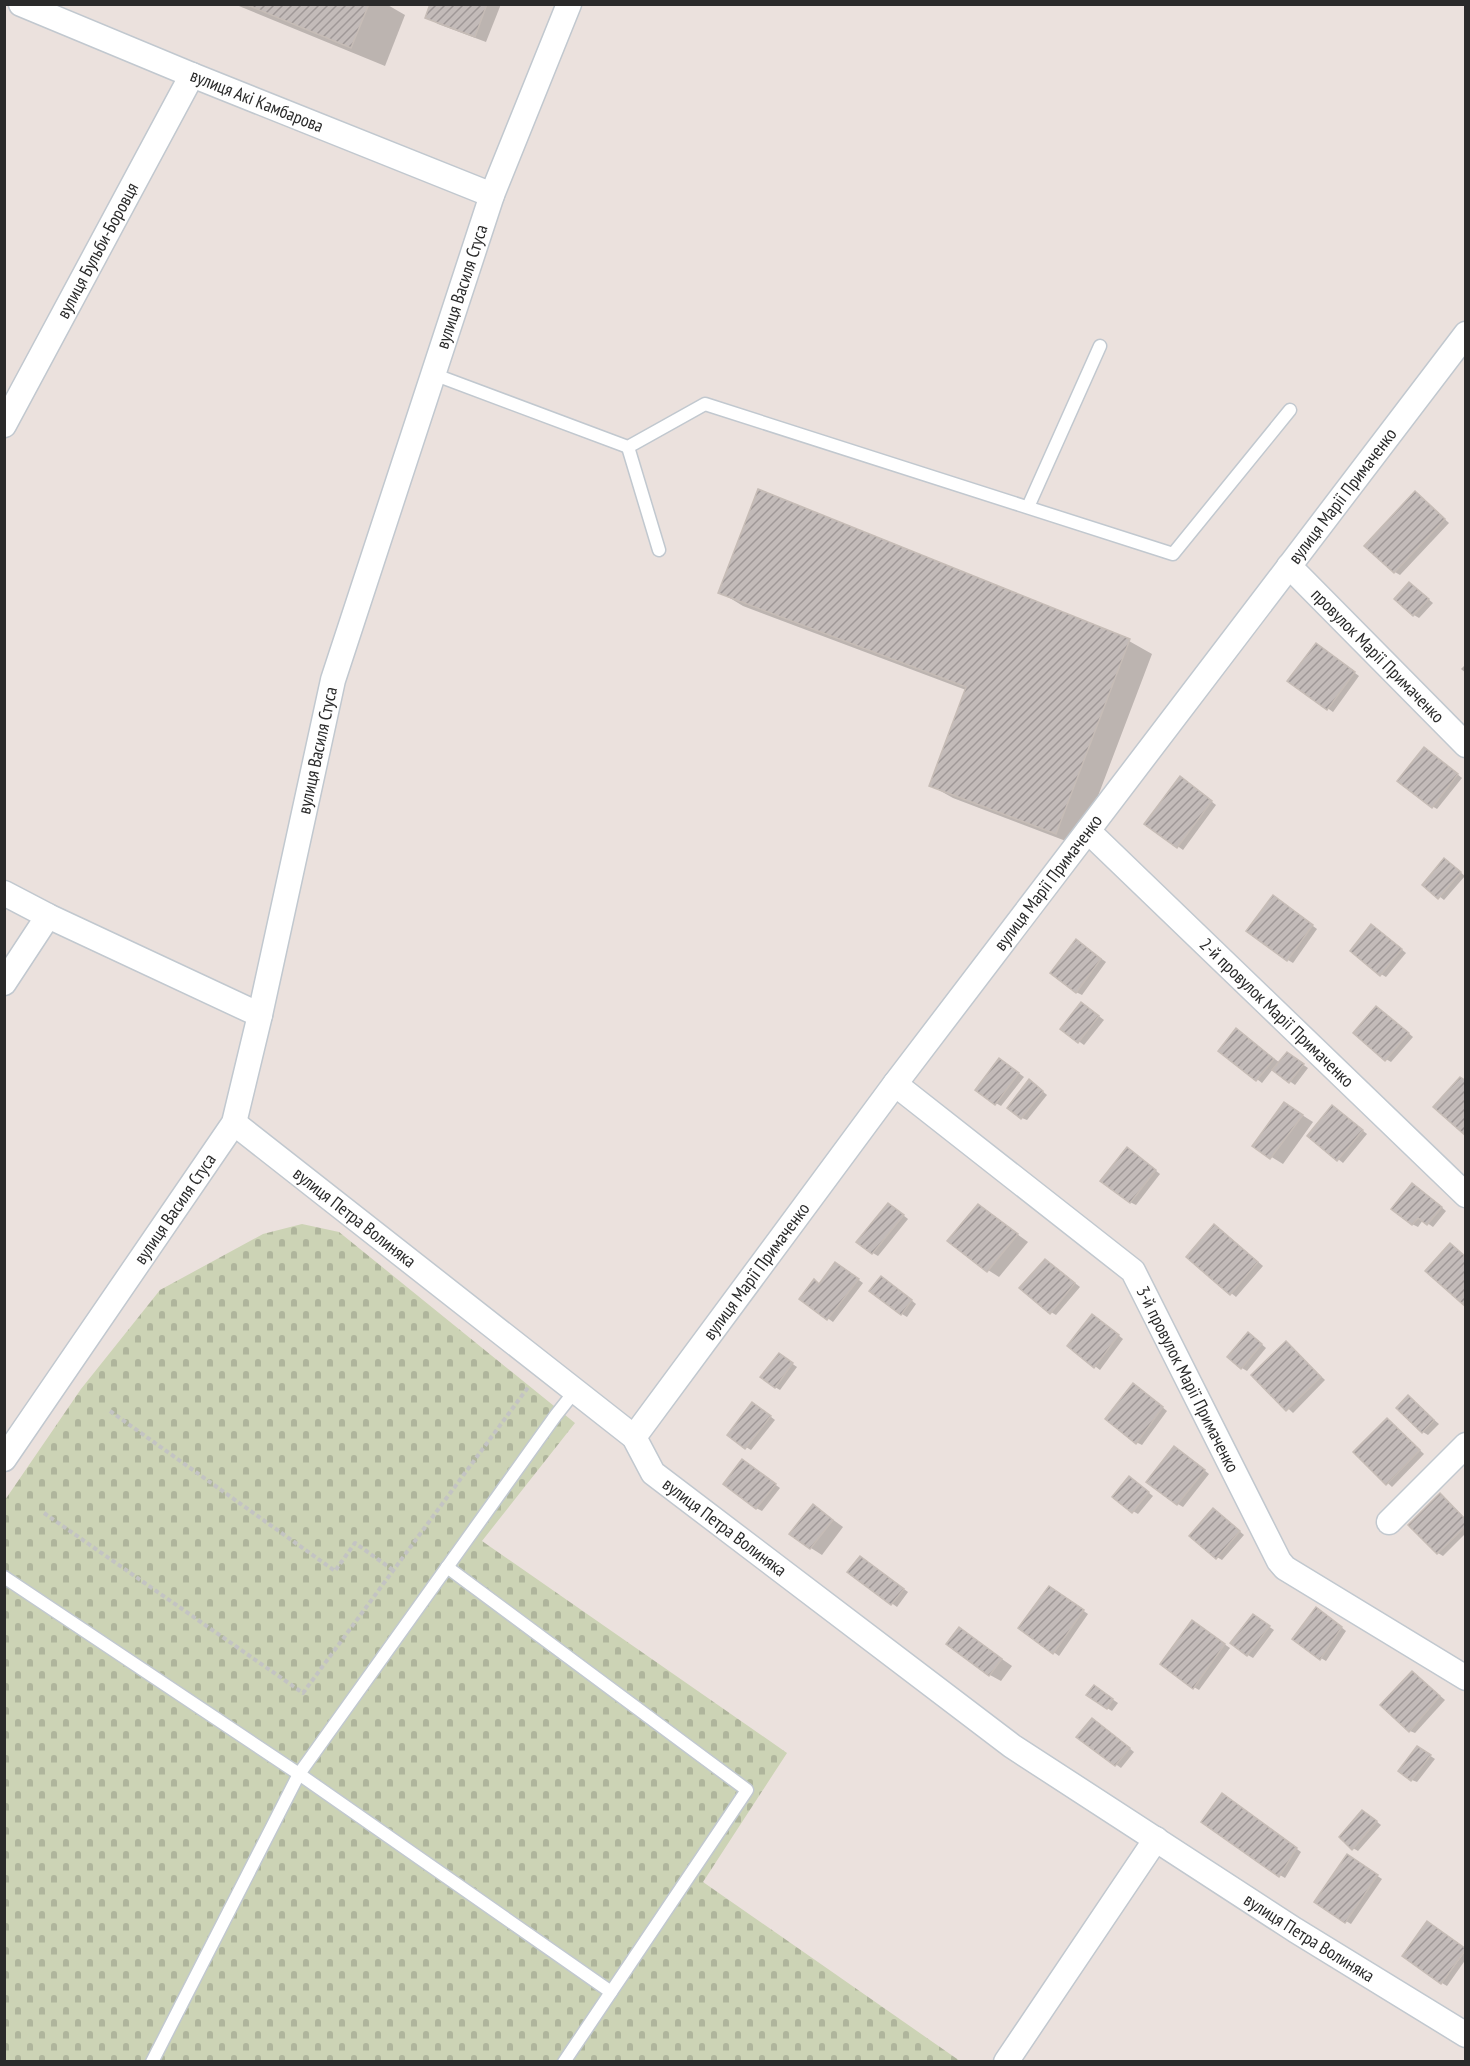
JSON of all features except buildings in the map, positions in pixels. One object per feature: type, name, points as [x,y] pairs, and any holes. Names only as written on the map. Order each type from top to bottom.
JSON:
[{"type":"street","name":"вулиця Акі Камбарова","points":[[21,4],[492,195]]},
{"type":"street","name":"вулиця Василя Стуса","points":[[4,1459],[234,1123],[260,1015],[333,680],[492,195],[569,4]]},
{"type":"street","name":"вулиця Бульби-Боровця","points":[[4,425],[192,75]]},
{"type":"street","name":"вулиця Марії Примаченко","points":[[634,1437],[896,1084],[1466,333]]},
{"type":"street","name":"провулок Марії Примаченко","points":[[1289,566],[1466,745]]},
{"type":"street","name":"2-й провулок Марії Примаченко","points":[[1088,831],[1466,1195]]},
{"type":"street","points":[[4,893],[48,916],[260,1015]]},
{"type":"street","points":[[4,983],[48,916]]},
{"type":"street","name":"3-й провулок Марії Примаченко","points":[[896,1084],[1133,1271],[1279,1561],[1285,1568],[1466,1678]]},
{"type":"street","name":"вулиця Петра Волиняка","points":[[234,1123],[634,1437],[653,1473],[1012,1746],[1295,1930],[1466,2035]]},
{"type":"street","points":[[1389,1522],[1466,1445]]},
{"type":"street","points":[[1006,2061],[1156,1839]]},
{"type":"lane","points":[[1028,507],[1100,346]]},
{"type":"lane","points":[[433,374],[628,447],[705,404],[1173,554],[1290,411]]},
{"type":"lane","points":[[628,447],[659,550]]},
{"type":"lane","points":[[152,2061],[299,1774],[556,1415],[576,1391]]},
{"type":"lane","points":[[447,1567],[747,1790],[564,2061]]},
{"type":"lane","points":[[4,1577],[299,1774],[611,1992]]},
{"type":"path","points":[[44,1514],[303,1693],[544,1366]]},
{"type":"path","points":[[110,1411],[335,1571],[356,1543],[393,1570]]},
{"type":"green space","points":[[302,1224],[339,1232],[575,1423],[482,1541],[787,1753],[703,1882],[960,2061],[5,2062],[5,1500],[81,1389],[160,1290],[263,1234]]}]
